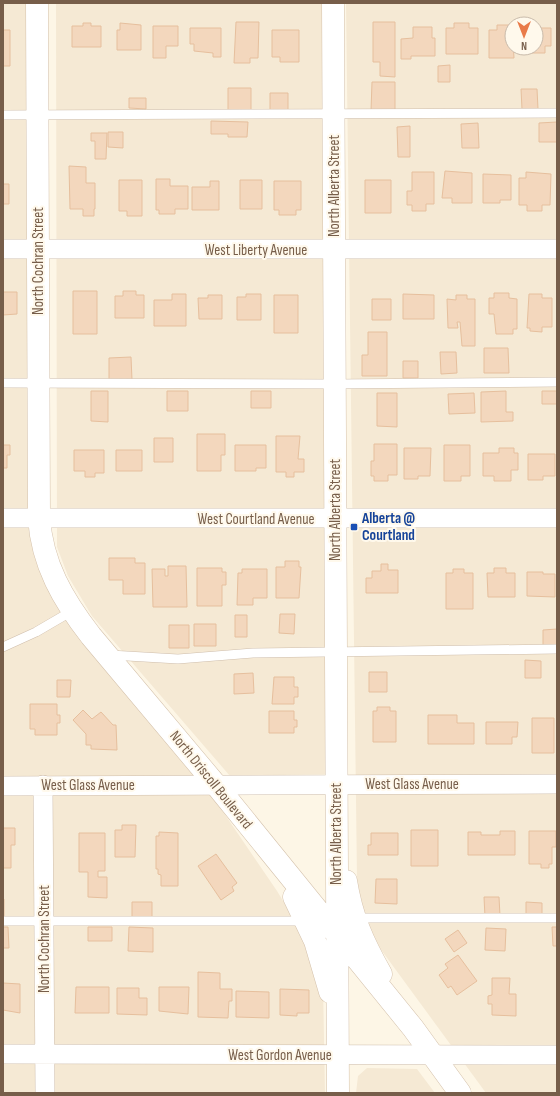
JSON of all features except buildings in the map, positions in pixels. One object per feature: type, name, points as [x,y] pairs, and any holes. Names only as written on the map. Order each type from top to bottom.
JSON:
[{"type":"main road","name":"North Cochran Street","points":[[37,3],[39,518]]},
{"type":"main road","name":"North Alberta Street","points":[[333,3],[338,1093]]},
{"type":"main road","name":"North Driscoll Boulevard","points":[[39,518],[42,546],[46,559],[56,583],[72,611],[216,785],[413,1028],[460,1093]]},
{"type":"main road","name":"North Driscoll Boulevard","points":[[336,820],[350,904],[363,942],[413,1028]]},
{"type":"main road","name":"North Alberta Street","points":[[273,857],[315,941],[337,1018]]},
{"type":"street","name":"West Liberty Avenue","points":[[3,249],[557,249]]},
{"type":"street","name":"West Courtland Avenue","points":[[3,518],[557,518]]},
{"type":"street","name":"West Glass Avenue","points":[[3,786],[557,784]]},
{"type":"street","name":"North Cochran Street","points":[[43,785],[45,1093]]},
{"type":"street","name":"West Gordon Avenue","points":[[3,1054],[338,1056],[557,1055]]},
{"type":"lane","points":[[3,115],[557,113]]},
{"type":"lane","points":[[3,383],[334,384],[557,382]]},
{"type":"lane","points":[[3,647],[29,635],[72,611]]},
{"type":"lane","points":[[107,655],[178,659],[253,653],[557,649]]},
{"type":"lane","points":[[355,918],[557,918]]},
{"type":"lane","points":[[3,921],[306,921]]},
{"type":"shaded area","points":[[3,3],[28,3],[36,552],[181,750],[277,891],[312,948],[323,985],[325,1093],[3,1093]]},
{"type":"shaded area","points":[[56,3],[322,3],[326,774],[230,776],[92,616],[68,576],[57,547]]},
{"type":"shaded area","points":[[346,3],[557,3],[557,1093],[486,1093],[371,936],[360,910],[357,879]]},
{"type":"shaded area","points":[[367,1068],[417,1069],[435,1093],[356,1093],[358,1076]]},
{"type":"place","name":"Alberta @ Courtland","points":[[354,527]]}]
